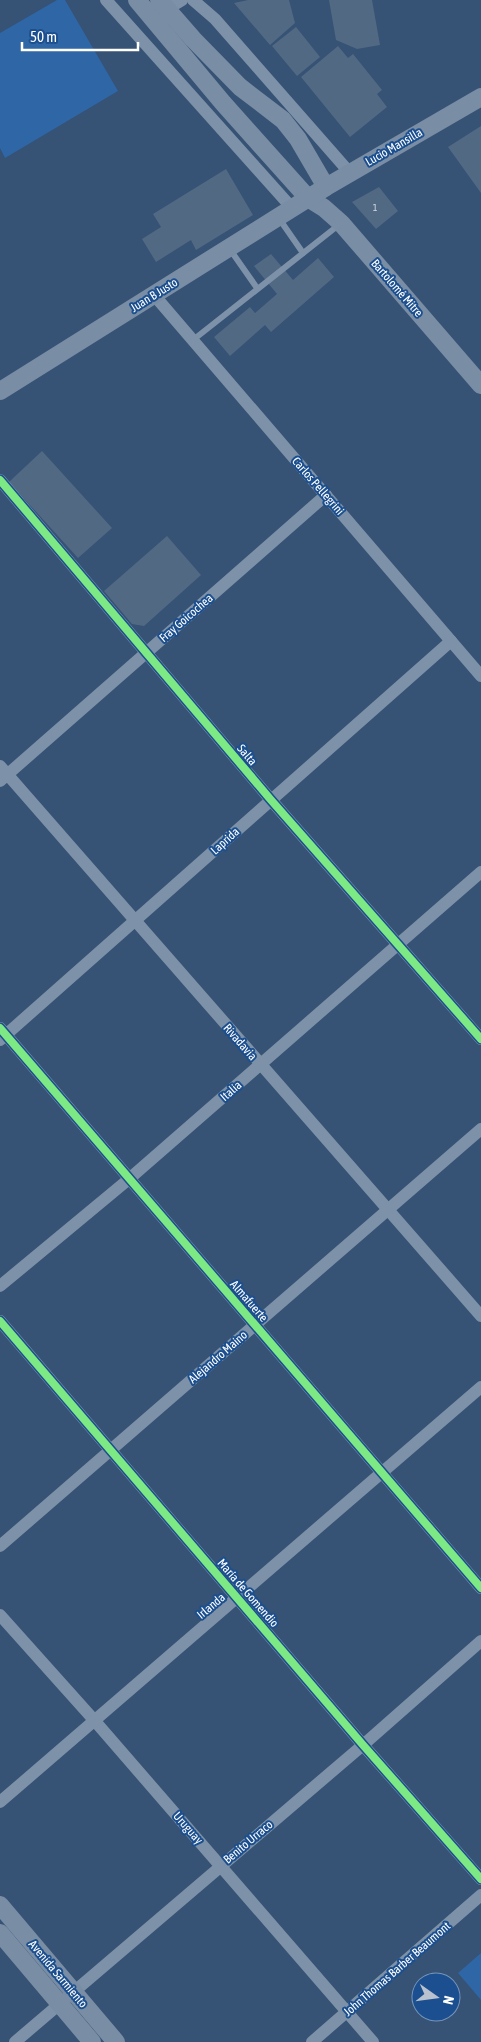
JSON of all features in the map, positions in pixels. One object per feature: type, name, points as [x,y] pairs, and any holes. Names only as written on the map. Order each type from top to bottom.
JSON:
[{"type":"main road","name":"Bartolomé Mitre","points":[[137,0],[223,103],[308,198],[324,208],[341,223],[481,385]]},
{"type":"main road","points":[[169,3],[240,86],[271,108],[283,120],[298,139],[326,187]]},
{"type":"main road","name":"Lucio Mansilla","points":[[308,198],[481,97]]},
{"type":"main road","name":"Juan B Justo","points":[[0,391],[308,198]]},
{"type":"main road","name":"Avenida Sarmiento","points":[[0,1905],[116,2042]]},
{"type":"main road","name":"Avenida Sarmiento","points":[[0,1933],[92,2042]]},
{"type":"street","points":[[106,0],[285,212]]},
{"type":"street","points":[[193,0],[215,19],[350,173]]},
{"type":"street","name":"Carlos Pellegrini","points":[[154,295],[481,676]]},
{"type":"street","name":"Salta","points":[[0,480],[271,800],[481,1039]]},
{"type":"street","name":"Fray Goicochea","points":[[2,774],[146,653],[326,496]]},
{"type":"street","name":"Laprida","points":[[2,1035],[134,922],[451,641]]},
{"type":"street","name":"Rivadavia","points":[[2,774],[481,1316]]},
{"type":"street","name":"Italia","points":[[0,1286],[129,1179],[481,872]]},
{"type":"street","name":"Almafuerte","points":[[2,1035],[129,1179],[481,1588]]},
{"type":"street","name":"Alejandro Maino","points":[[0,1546],[481,1130]]},
{"type":"street","name":"María de Gomendio","points":[[0,1321],[363,1745],[481,1879]]},
{"type":"street","name":"Irlanda","points":[[0,1802],[481,1387]]},
{"type":"street","name":"Uruguay","points":[[0,1615],[94,1720],[349,2012],[373,2042]]},
{"type":"street","name":"Benito Urraco","points":[[15,2042],[72,1991],[363,1745],[481,1641]]},
{"type":"street","name":"John Thomas Barber Beaumont","points":[[312,2042],[349,2012],[481,1895]]},
{"type":"lane","points":[[285,212],[303,253]]},
{"type":"lane","points":[[193,340],[341,223]]},
{"type":"lane","points":[[229,248],[257,288]]},
{"type":"shaded area","points":[[57,0],[65,0],[118,91],[5,158],[0,148],[0,33]]},
{"type":"shaded area","points":[[481,1953],[481,2000],[461,1977],[461,1972],[459,1972]]},
{"type":"building","points":[[248,0],[289,0],[295,23],[270,45],[234,3]]},
{"type":"building","points":[[329,0],[372,0],[380,45],[357,49],[336,40]]},
{"type":"building","points":[[296,27],[320,57],[297,76],[272,46]]},
{"type":"building","points":[[338,46],[348,58],[353,54],[382,90],[377,94],[387,107],[350,137],[301,77]]},
{"type":"building","points":[[481,126],[481,193],[448,147]]},
{"type":"building","points":[[226,169],[253,215],[196,250],[191,240],[156,262],[142,239],[161,227],[153,214]]},
{"type":"building","points":[[379,187],[398,211],[376,229],[352,202]]},
{"type":"building","points":[[271,254],[293,280],[318,258],[334,277],[271,332],[265,325],[230,356],[214,337],[250,307],[255,313],[277,294],[254,266]]},
{"type":"building","points":[[42,451],[112,528],[78,558],[9,482]]},
{"type":"building","points":[[167,536],[201,575],[144,626],[132,624],[104,591]]},
{"type":"cycle path","points":[[0,480],[271,800],[481,1039]]},
{"type":"cycle path","points":[[0,1028],[481,1588]]},
{"type":"cycle path","points":[[0,1321],[363,1745],[481,1879]]}]
